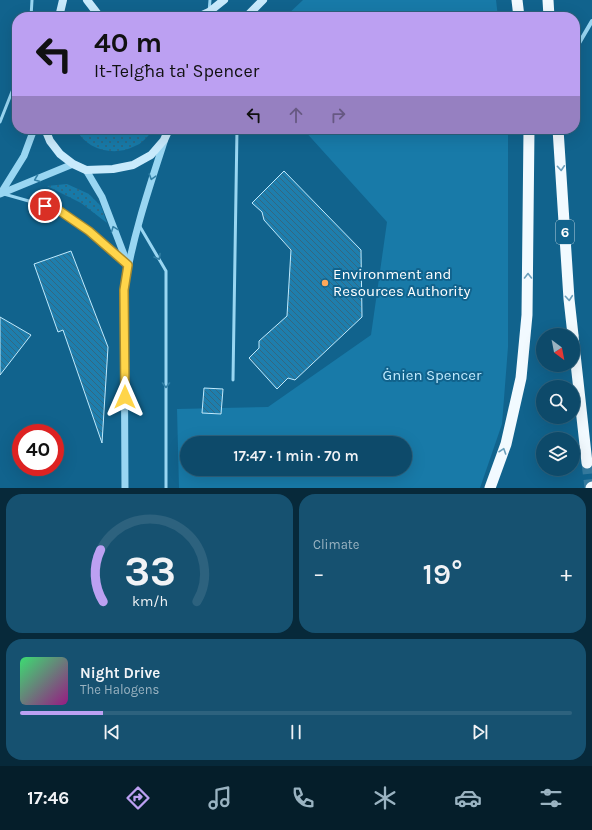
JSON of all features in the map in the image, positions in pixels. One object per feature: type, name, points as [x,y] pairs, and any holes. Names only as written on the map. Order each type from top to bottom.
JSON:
[{"type":"highway","points":[[517,0],[518,12]]},
{"type":"highway","points":[[548,0],[549,12]]},
{"type":"highway","points":[[490,488],[506,444],[521,378],[527,315],[529,134]]},
{"type":"highway","name":"6","points":[[558,134],[572,328]]},
{"type":"highway","name":"6","points":[[577,372],[587,463]]},
{"type":"main road","points":[[60,12],[63,0]]},
{"type":"main road","points":[[87,0],[96,12]]},
{"type":"main road","points":[[214,12],[224,0]]},
{"type":"main road","points":[[251,12],[263,0]]},
{"type":"main road","points":[[47,134],[50,141],[60,154],[73,164],[86,170],[113,169],[133,165],[151,155],[164,140],[167,134]]},
{"type":"street","points":[[580,41],[592,21]]},
{"type":"street","points":[[0,193],[24,156],[32,134]]},
{"type":"street","points":[[125,488],[124,290],[138,223],[164,140]]},
{"type":"street","points":[[0,193],[73,164]]},
{"type":"street","points":[[86,170],[102,196],[128,265]]},
{"type":"lane","points":[[31,12],[32,0]]},
{"type":"lane","points":[[210,0],[211,12]]},
{"type":"lane","points":[[0,122],[12,92]]},
{"type":"lane","points":[[233,380],[237,134]]},
{"type":"lane","points":[[0,193],[57,209],[89,231],[128,265]]},
{"type":"lane","points":[[138,223],[166,271],[166,488]]},
{"type":"green space","points":[[303,0],[496,0],[497,12],[290,12]]},
{"type":"green space","points":[[80,134],[149,134],[137,145],[119,151],[102,150],[94,147]]},
{"type":"green space","name":"Ġnien Spencer","points":[[308,134],[508,134],[508,347],[502,424],[480,488],[179,488],[177,409],[268,407],[371,335],[387,222]]},
{"type":"green space","points":[[67,184],[89,194],[101,206],[107,223],[81,203],[47,186]]},
{"type":"building","name":"Environment and Resources Authority","points":[[284,171],[361,250],[362,317],[295,380],[288,378],[277,389],[249,358],[259,348],[259,341],[287,316],[291,250],[264,220],[262,212],[252,203]]},
{"type":"building","points":[[71,251],[108,347],[102,443],[63,330],[58,332],[34,264]]},
{"type":"building","points":[[0,317],[31,335],[0,375]]},
{"type":"building","points":[[204,388],[223,389],[221,414],[202,413]]},
{"type":"tunnel","points":[[587,463],[590,488]]},
{"type":"place","name":"Environment and Resources Authority","points":[[325,283]]},
{"type":"route","points":[[45,206],[57,209],[89,231],[128,265],[124,290],[125,397]]}]
